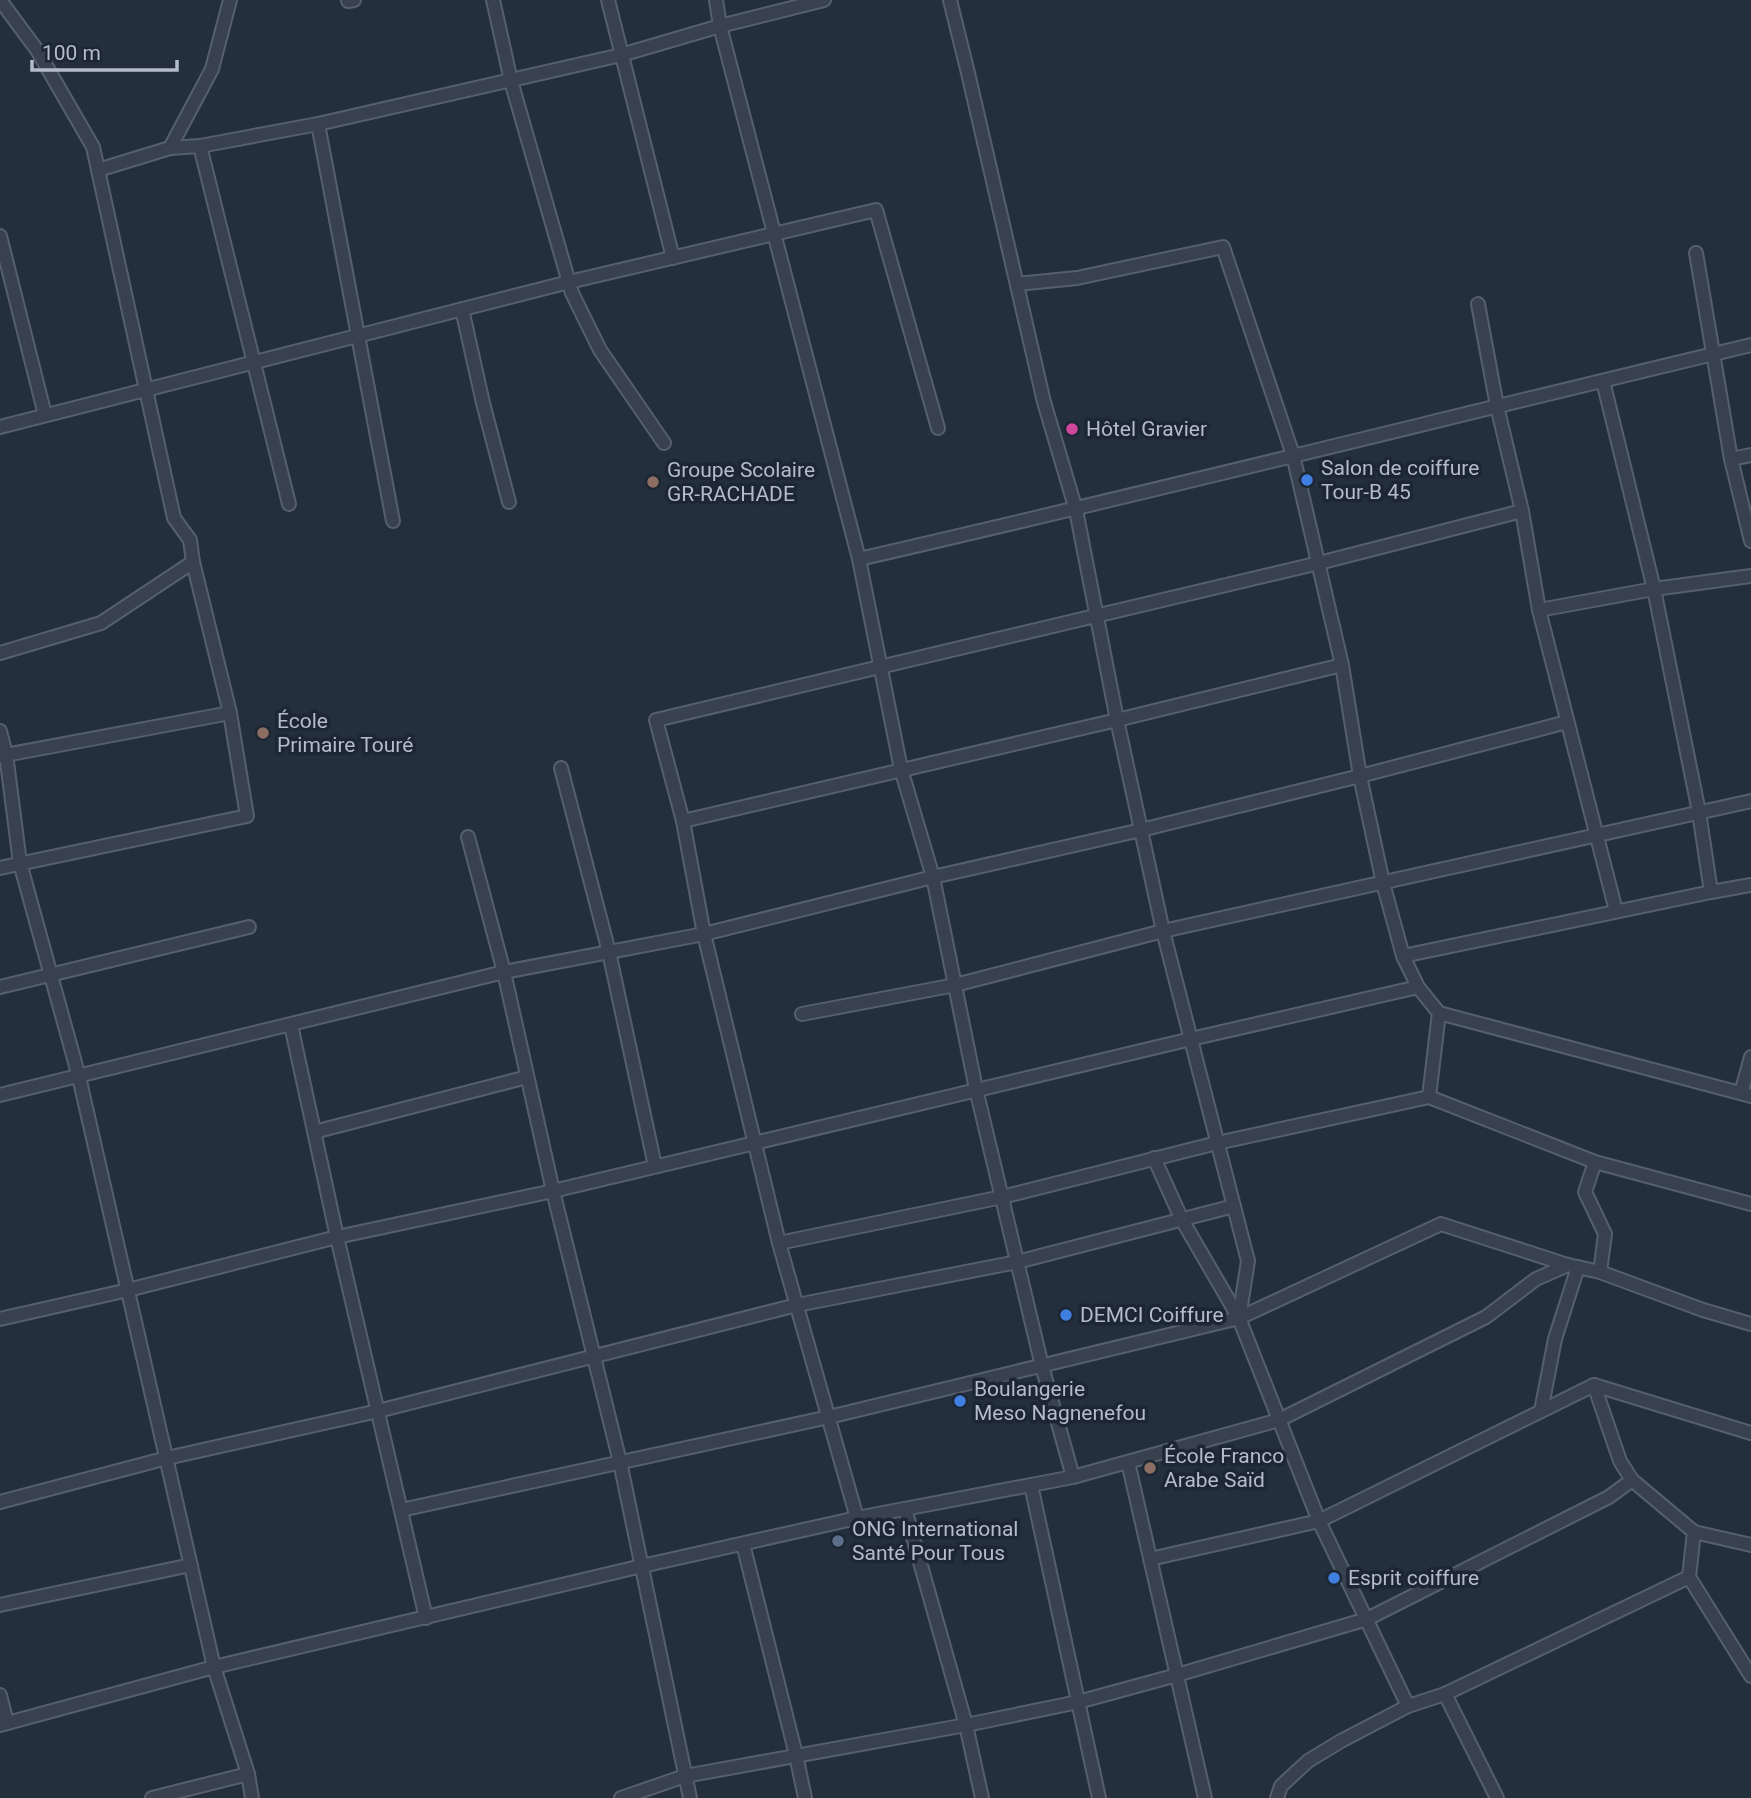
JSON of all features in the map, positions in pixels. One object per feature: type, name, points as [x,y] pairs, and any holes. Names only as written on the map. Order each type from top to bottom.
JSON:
[{"type":"street","points":[[0,0],[37,50],[93,147],[174,518],[190,540],[230,713],[247,816],[0,868]]},
{"type":"street","points":[[170,148],[212,69],[230,0]]},
{"type":"street","points":[[493,0],[511,81],[572,293],[600,350],[664,443]]},
{"type":"street","points":[[608,0],[673,258]]},
{"type":"street","points":[[716,0],[720,26],[859,559],[901,769],[933,877],[976,1089],[1042,1366],[1073,1477]]},
{"type":"street","points":[[98,170],[170,148],[200,146],[318,124],[511,81],[621,55],[720,26],[824,0]]},
{"type":"street","points":[[950,0],[1044,402],[1076,510],[1117,720],[1163,931],[1248,1261],[1239,1318]]},
{"type":"street","points":[[318,124],[393,521]]},
{"type":"street","points":[[200,146],[289,504]]},
{"type":"street","points":[[0,427],[569,282],[876,210],[938,428]]},
{"type":"street","points":[[0,236],[45,415]]},
{"type":"street","points":[[1017,284],[1077,278],[1223,247],[1293,455],[1342,664],[1360,776],[1383,883],[1403,957],[1418,988],[1438,1013],[1746,1094],[1751,1057]]},
{"type":"street","points":[[1696,253],[1731,459],[1751,541]]},
{"type":"street","points":[[1478,304],[1497,406],[1522,511],[1539,610],[1616,911]]},
{"type":"street","points":[[463,310],[483,403],[509,502]]},
{"type":"street","points":[[859,559],[1076,510],[1751,345]]},
{"type":"street","points":[[1603,381],[1654,589],[1699,812],[1711,892]]},
{"type":"street","points":[[1731,459],[1751,455]]},
{"type":"street","points":[[857,1518],[779,1242],[704,934],[683,821],[656,720],[1319,563],[1522,511]]},
{"type":"street","points":[[0,653],[100,623],[193,562]]},
{"type":"street","points":[[1539,610],[1654,589],[1751,576]]},
{"type":"street","points":[[683,821],[1117,720],[1342,664]]},
{"type":"street","points":[[3,755],[230,713]]},
{"type":"street","points":[[0,1095],[504,972],[704,934],[933,877],[1142,830],[1567,722]]},
{"type":"street","points":[[0,731],[20,863],[79,1077],[214,1667],[247,1773],[252,1798]]},
{"type":"street","points":[[561,768],[610,952],[655,1166]]},
{"type":"street","points":[[802,1014],[955,985],[1163,931],[1751,801]]},
{"type":"street","points":[[468,837],[504,972],[553,1191],[620,1462],[690,1798]]},
{"type":"street","points":[[1403,957],[1751,885]]},
{"type":"street","points":[[0,987],[249,927]]},
{"type":"street","points":[[0,1319],[337,1237],[553,1191],[1191,1038],[1418,988]]},
{"type":"street","points":[[1429,1097],[1438,1013]]},
{"type":"street","points":[[291,1025],[337,1237],[426,1618]]},
{"type":"street","points":[[314,1132],[527,1077]]},
{"type":"street","points":[[779,1242],[1002,1197],[1217,1143],[1429,1097],[1595,1162],[1751,1204]]},
{"type":"street","points":[[1154,1158],[1182,1220],[1239,1318],[1319,1521],[1408,1706]]},
{"type":"street","points":[[1595,1162],[1585,1192],[1605,1234],[1600,1272]]},
{"type":"street","points":[[0,1502],[167,1458],[378,1411],[797,1305],[1017,1262],[1234,1206]]},
{"type":"street","points":[[401,1510],[829,1417],[1239,1318],[1441,1224],[1600,1272],[1703,1310],[1751,1324]]},
{"type":"street","points":[[1541,1411],[1573,1266]]},
{"type":"street","points":[[0,1695],[4,1724],[214,1667],[642,1566],[857,1518],[1073,1477],[1128,1462],[1279,1420],[1486,1317],[1536,1279],[1573,1266]]},
{"type":"street","points":[[1594,1385],[1619,1461],[1632,1480],[1694,1532],[1751,1545]]},
{"type":"street","points":[[1150,1559],[1319,1521],[1594,1385],[1751,1433]]},
{"type":"street","points":[[1128,1462],[1205,1798]]},
{"type":"street","points":[[621,1798],[685,1776],[1078,1702],[1367,1619],[1609,1497],[1632,1480]]},
{"type":"street","points":[[1031,1485],[1099,1798]]},
{"type":"street","points":[[905,1509],[966,1725],[982,1798]]},
{"type":"street","points":[[1694,1532],[1689,1577],[1751,1676]]},
{"type":"street","points":[[743,1544],[805,1798]]},
{"type":"street","points":[[0,1605],[191,1566]]},
{"type":"street","points":[[1277,1798],[1281,1786],[1308,1761],[1341,1741],[1408,1706],[1446,1694],[1689,1577]]},
{"type":"street","points":[[1446,1694],[1497,1798]]},
{"type":"street","points":[[152,1798],[247,1773]]},
{"type":"place","name":"Hôtel Gravier","points":[[1072,429]]},
{"type":"place","name":"Salon de coiffure Tour-B 45","points":[[1307,480]]},
{"type":"place","name":"Groupe Scolaire GR-RACHADE","points":[[653,482]]},
{"type":"place","name":"École Primaire Touré","points":[[263,733]]},
{"type":"place","name":"DEMCI Coiffure","points":[[1066,1315]]},
{"type":"place","name":"Boulangerie Meso Nagnenefou","points":[[960,1401]]},
{"type":"place","name":"École Franco Arabe Saïd","points":[[1150,1468]]},
{"type":"place","name":"ONG International Santé Pour Tous","points":[[838,1541]]},
{"type":"place","name":"Esprit coiffure","points":[[1334,1578]]}]
